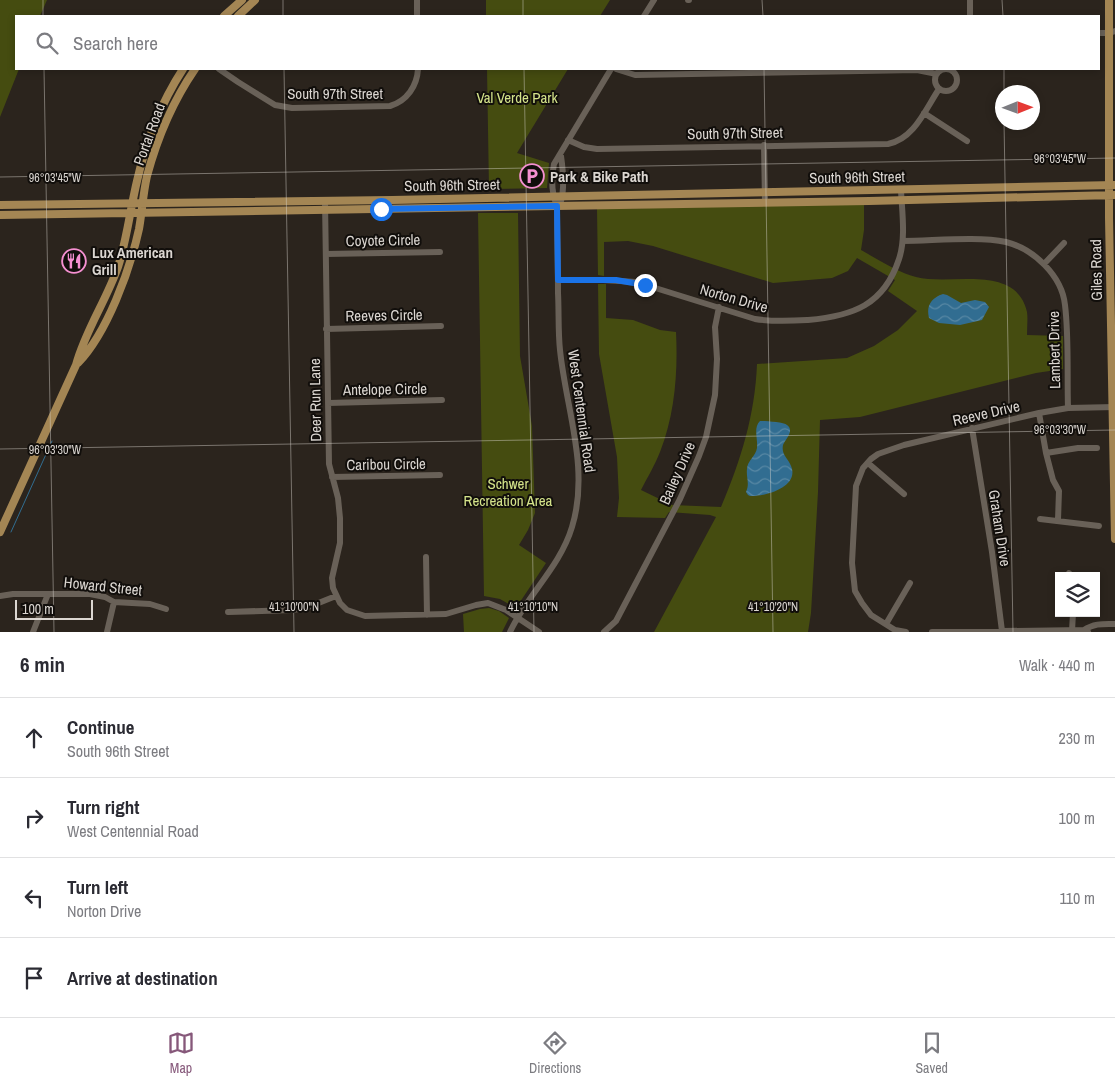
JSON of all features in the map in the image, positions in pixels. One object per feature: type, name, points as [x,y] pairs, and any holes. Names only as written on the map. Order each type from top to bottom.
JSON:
[{"type":"main road","points":[[225,15],[242,0]]},
{"type":"main road","points":[[239,15],[256,0]]},
{"type":"main road","name":"Giles Road","points":[[1109,0],[1113,33],[1112,195],[1115,539]]},
{"type":"main road","name":"Portal Road","points":[[76,365],[83,343],[105,301],[118,268],[127,236],[142,161],[151,132],[170,90],[182,70]]},
{"type":"main road","name":"Portal Road","points":[[76,365],[86,355],[119,293],[134,246],[148,175],[161,134],[178,96],[194,70]]},
{"type":"main road","name":"South 96th Street","points":[[0,205],[325,201],[765,189],[901,190],[1112,185]]},
{"type":"main road","name":"South 96th Street","points":[[0,215],[1112,195]]},
{"type":"main road","points":[[0,532],[76,365]]},
{"type":"street","points":[[417,0],[417,15]]},
{"type":"street","points":[[645,15],[654,0]]},
{"type":"street","points":[[970,0],[970,15]]},
{"type":"street","points":[[1100,33],[1113,33]]},
{"type":"street","name":"South 97th Street","points":[[220,70],[275,105],[292,108],[390,106],[410,93],[415,83],[418,70]]},
{"type":"street","name":"West Centennial Road","points":[[510,632],[563,549],[571,530],[578,498],[578,458],[560,349],[557,206],[553,196],[552,174],[554,164],[561,156],[568,140],[610,70]]},
{"type":"street","points":[[619,70],[633,75],[918,70],[937,74]]},
{"type":"street","points":[[943,70],[937,74],[935,82],[940,89],[946,92],[955,87],[957,78],[952,70]]},
{"type":"street","points":[[940,89],[924,113],[967,141]]},
{"type":"street","name":"South 97th Street","points":[[568,140],[592,149],[878,144],[897,142],[904,138],[924,113]]},
{"type":"street","points":[[764,145],[765,202]]},
{"type":"street","name":"West Centennial Road","points":[[557,206],[562,196],[563,166],[561,156]]},
{"type":"street","name":"Norton Drive","points":[[558,280],[626,281],[655,287],[769,322],[810,320],[845,315],[870,302],[883,289],[900,258],[903,241],[901,190]]},
{"type":"street","name":"Deer Run Lane","points":[[325,201],[329,464],[338,498],[340,518],[340,542],[332,578],[336,596]]},
{"type":"street","name":"Lambert Drive","points":[[903,241],[984,240],[1006,242],[1021,248],[1044,264],[1057,282],[1065,304],[1068,408]]},
{"type":"street","points":[[1044,264],[1064,243]]},
{"type":"street","name":"Coyote Circle","points":[[326,254],[440,252]]},
{"type":"street","name":"Bailey Drive","points":[[604,632],[616,621],[620,614],[680,499],[706,437],[715,395],[717,360],[715,327],[719,307]]},
{"type":"street","name":"Reeves Circle","points":[[326,329],[441,326]]},
{"type":"street","name":"Antelope Circle","points":[[328,403],[442,400]]},
{"type":"street","name":"Reeve Drive","points":[[868,463],[878,454],[887,450],[972,428],[1068,408],[1114,407]]},
{"type":"street","points":[[1039,413],[1046,453],[1053,480],[1059,491],[1058,520]]},
{"type":"street","name":"Graham Drive","points":[[972,428],[992,552],[1002,631]]},
{"type":"street","points":[[1046,453],[1078,448],[1097,448]]},
{"type":"street","points":[[904,494],[868,463],[859,476],[856,486],[852,564],[855,591],[871,615],[895,630],[906,632]]},
{"type":"street","name":"Caribou Circle","points":[[332,477],[440,475]]},
{"type":"street","points":[[1040,519],[1099,526]]},
{"type":"street","points":[[426,557],[427,615]]},
{"type":"street","points":[[886,624],[910,583]]},
{"type":"street","points":[[0,596],[48,594]]},
{"type":"street","name":"Howard Street","points":[[33,632],[48,594],[90,594],[105,597],[114,602],[150,604],[166,609]]},
{"type":"street","points":[[228,612],[306,608],[336,596],[347,610],[365,616],[446,614],[488,603],[500,606],[539,632]]},
{"type":"street","points":[[107,632],[114,602]]},
{"type":"street","points":[[1072,631],[1073,617]]},
{"type":"street","points":[[932,632],[1086,631],[1089,627],[1096,625],[1115,624]]},
{"type":"green space","points":[[0,0],[47,0],[40,15],[15,15],[15,70],[19,70],[0,117]]},
{"type":"green space","points":[[486,0],[610,0],[601,15],[486,15]]},
{"type":"green space","name":"Val Verde Park","points":[[487,70],[567,70],[517,153],[549,163],[547,188],[489,189]]},
{"type":"green space","points":[[864,204],[864,230],[861,250],[896,269],[916,277],[980,280],[996,282],[1010,287],[1020,297],[1027,312],[1027,335],[1063,336],[1063,369],[1036,373],[860,417],[820,420],[818,492],[811,613],[808,632],[654,632],[716,517],[669,512],[665,518],[617,517],[619,498],[617,457],[599,354],[598,284],[606,284],[606,318],[633,320],[660,330],[676,332],[676,378],[669,423],[658,457],[641,490],[672,505],[721,507],[746,437],[756,383],[757,364],[847,358],[874,346],[898,330],[917,311],[888,291],[895,280],[857,258],[848,271],[832,278],[773,283],[653,246],[628,241],[604,242],[604,276],[598,275],[597,209]]},
{"type":"green space","name":"Schwer Recreation Area","points":[[478,213],[518,213],[520,356],[532,426],[535,513],[519,545],[546,563],[516,608],[500,599],[484,596]]},
{"type":"green space","points":[[489,608],[499,611],[509,618],[502,632],[464,632],[463,614]]},
{"type":"water","points":[[943,294],[961,303],[975,300],[985,302],[989,307],[982,320],[960,325],[939,323],[929,318],[928,310],[930,303]]},
{"type":"water","points":[[760,421],[782,423],[789,427],[790,432],[783,448],[792,473],[786,485],[779,489],[764,495],[750,496],[746,492],[748,486],[747,469],[748,463],[756,451],[756,430]]},
{"type":"waterway","points":[[11,532],[52,441]]},
{"type":"place","name":"Park & Bike Path","points":[[532,176]]},
{"type":"place","name":"Lux American Grill","points":[[74,261]]},
{"type":"route","points":[[381,209],[557,206],[558,280],[616,280],[645,285]]}]
